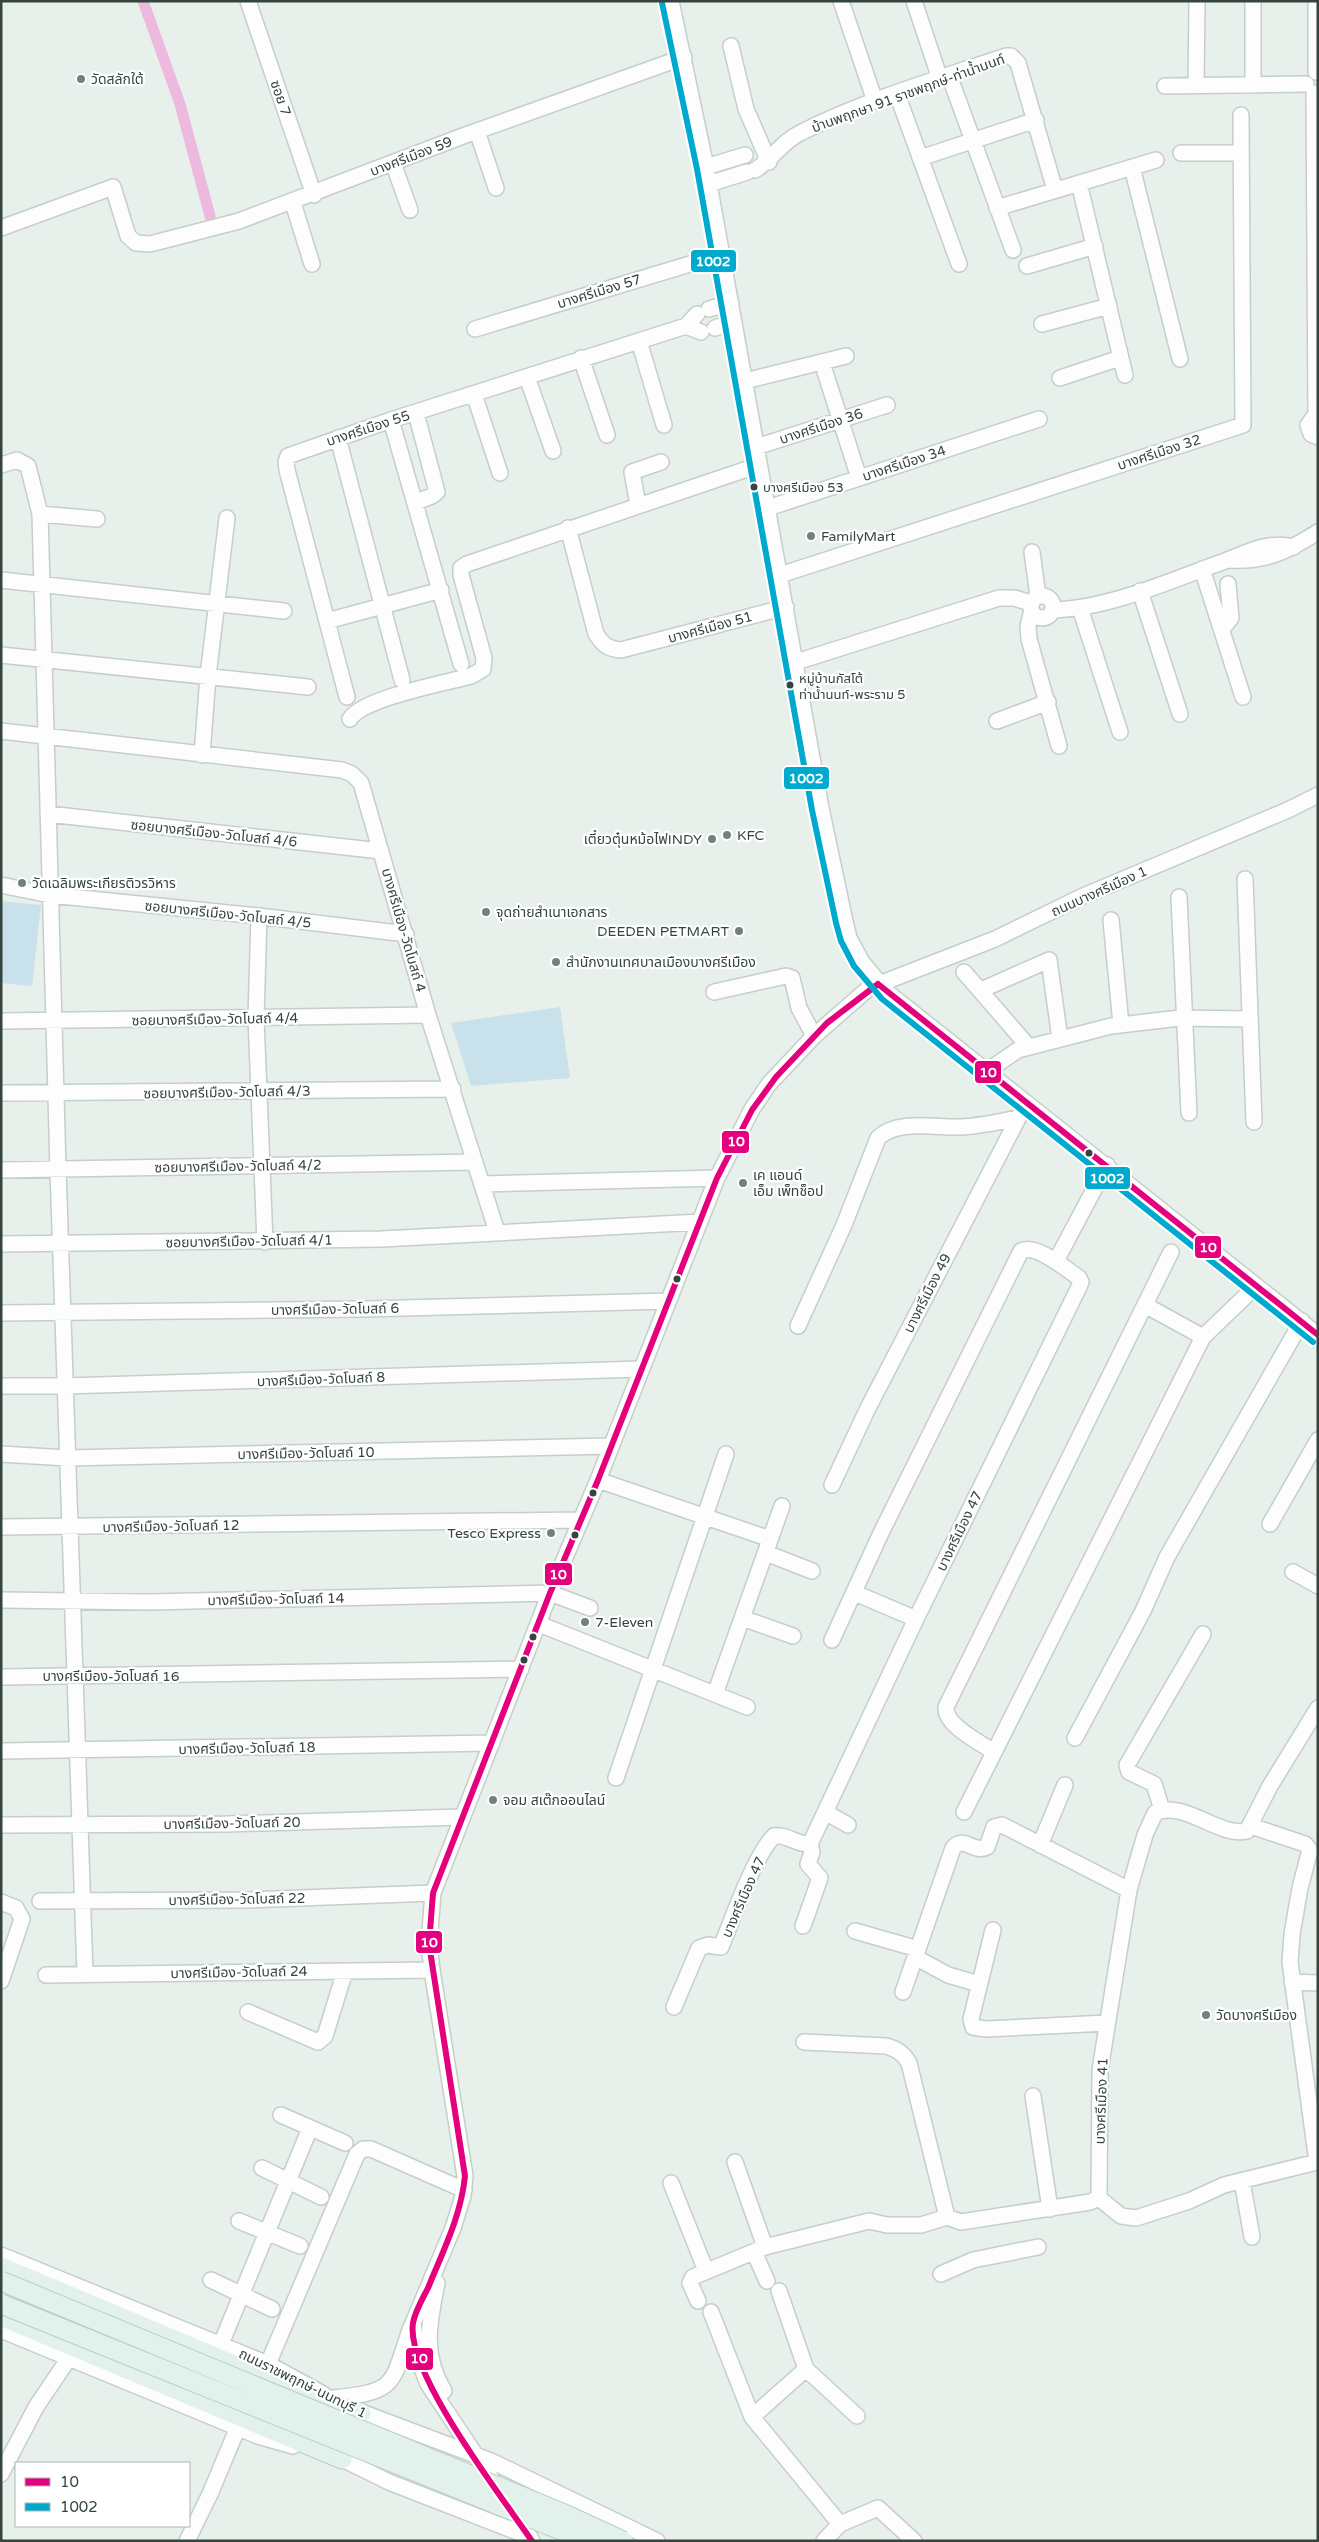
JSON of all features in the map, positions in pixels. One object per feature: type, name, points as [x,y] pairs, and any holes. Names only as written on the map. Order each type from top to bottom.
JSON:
[{"type":"main road","points":[[1,2267],[296,2391],[361,2414]]},
{"type":"main road","name":"ถนนราชพฤกษ์-นนทบุรี 1","points":[[1,2281],[569,2516],[624,2541]]},
{"type":"main road","points":[[1,2304],[588,2541]]},
{"type":"main road","points":[[1,2316],[160,2380],[342,2459]]},
{"type":"street","name":"ซอย 7","points":[[248,1],[314,195]]},
{"type":"street","points":[[841,1],[875,102]]},
{"type":"street","points":[[914,1],[944,77],[972,140],[1013,250]]},
{"type":"street","points":[[1196,86],[1197,1]]},
{"type":"street","points":[[1253,1],[1254,85]]},
{"type":"street","points":[[1316,1],[1317,72],[1307,77],[1313,90],[1317,416],[1308,426],[1311,434],[1318,437]]},
{"type":"street","points":[[674,2],[731,303],[821,808],[849,938],[867,971],[878,984],[1318,1335]]},
{"type":"street","points":[[709,184],[751,171],[757,155],[741,95],[731,46]]},
{"type":"street","name":"บ้านพฤกษา 91 ราชพฤกษ์-ท่าน้ำนนท์","points":[[757,155],[780,146],[803,131],[875,102],[1006,56],[1015,58],[1036,120]]},
{"type":"street","name":"บางศรีเมือง 59","points":[[1,228],[113,187],[128,236],[136,243],[150,244],[199,232],[293,203],[477,131],[684,57]]},
{"type":"street","points":[[1165,86],[1254,85],[1313,90]]},
{"type":"street","points":[[897,94],[959,264]]},
{"type":"street","name":"บางศรีเมือง 32","points":[[780,575],[1243,425],[1241,115]]},
{"type":"street","points":[[920,158],[1036,120],[1055,190]]},
{"type":"street","points":[[477,131],[496,188]]},
{"type":"street","points":[[1181,153],[1241,153]]},
{"type":"street","points":[[706,167],[757,155]]},
{"type":"street","points":[[997,208],[1156,160]]},
{"type":"street","points":[[393,163],[410,210]]},
{"type":"street","points":[[1132,167],[1180,359]]},
{"type":"street","points":[[1079,183],[1125,375]]},
{"type":"street","points":[[293,203],[312,264]]},
{"type":"street","points":[[1027,266],[1095,246]]},
{"type":"street","name":"บางศรีเมือง 57","points":[[475,329],[722,254]]},
{"type":"street","points":[[686,326],[703,312],[731,303]]},
{"type":"street","points":[[1042,324],[1109,306]]},
{"type":"street","points":[[686,326],[708,330],[734,322]]},
{"type":"street","name":"บางศรีเมือง 55","points":[[347,697],[286,462],[288,456],[391,420],[686,326]]},
{"type":"street","points":[[639,341],[664,424]]},
{"type":"street","points":[[745,381],[846,356]]},
{"type":"street","points":[[581,358],[607,435]]},
{"type":"street","points":[[1060,378],[1120,358]]},
{"type":"street","points":[[825,372],[859,478]]},
{"type":"street","points":[[527,377],[553,451]]},
{"type":"street","points":[[474,394],[500,473]]},
{"type":"street","name":"บางศรีเมือง 36","points":[[756,447],[887,405]]},
{"type":"street","points":[[416,413],[437,492],[416,502]]},
{"type":"street","name":"บางศรีเมือง 34","points":[[768,508],[1039,418]]},
{"type":"street","points":[[391,420],[461,664]]},
{"type":"street","points":[[338,438],[402,680]]},
{"type":"street","points":[[1,465],[17,460],[28,466],[40,514],[40,583],[47,736],[58,1170],[85,1974]]},
{"type":"street","points":[[638,505],[631,475],[632,472],[661,462]]},
{"type":"street","points":[[350,719],[354,712],[370,704],[471,676],[483,670],[484,658],[461,575],[461,568],[466,564],[568,528],[760,465]]},
{"type":"street","points":[[40,514],[97,519]]},
{"type":"street","points":[[202,755],[208,676],[227,518]]},
{"type":"street","name":"บางศรีเมือง 51","points":[[568,528],[596,634],[602,643],[610,649],[621,650],[634,647],[786,607]]},
{"type":"street","points":[[796,662],[999,598],[1014,598],[1034,604],[1049,598],[1053,610],[1080,608],[1140,591],[1228,560],[1249,562],[1282,554],[1318,532]]},
{"type":"street","points":[[1032,552],[1034,604],[1028,626],[1029,639],[1060,746]]},
{"type":"street","points":[[1202,570],[1243,697]]},
{"type":"street","points":[[1,580],[284,611]]},
{"type":"street","points":[[1222,629],[1231,618],[1228,584]]},
{"type":"street","points":[[327,621],[441,590]]},
{"type":"street","points":[[1140,591],[1180,714]]},
{"type":"street","points":[[1080,608],[1120,732]]},
{"type":"street","points":[[1,655],[308,688]]},
{"type":"street","points":[[997,721],[1048,702]]},
{"type":"street","name":"บางศรีเมือง-วัดโบสถ์ 4","points":[[1,731],[342,770],[352,774],[361,783],[428,1015],[453,1088],[497,1232]]},
{"type":"street","name":"ถนนบางศรีเมือง 1","points":[[442,2255],[464,2190],[465,2176],[429,1944],[433,1893],[540,1624],[550,1593],[598,1480],[717,1178],[752,1109],[769,1084],[814,1036],[851,1003],[878,984],[994,939],[1082,897],[1288,810],[1318,795]]},
{"type":"street","name":"ซอยบางศรีเมือง-วัดโบสถ์ 4/6","points":[[48,814],[381,851]]},
{"type":"street","points":[[1245,879],[1254,1122]]},
{"type":"street","name":"ซอยบางศรีเมือง-วัดโบสถ์ 4/5","points":[[1,885],[50,895],[259,916],[406,934]]},
{"type":"street","points":[[1179,897],[1189,1113]]},
{"type":"street","points":[[259,916],[256,1018],[265,1242]]},
{"type":"street","points":[[1111,920],[1121,1025]]},
{"type":"street","points":[[981,990],[1049,960],[1060,1039]]},
{"type":"street","points":[[964,972],[1028,1046]]},
{"type":"street","points":[[714,992],[786,976],[792,978],[799,1008],[814,1036]]},
{"type":"street","name":"ซอยบางศรีเมือง-วัดโบสถ์ 4/4","points":[[1,1021],[428,1015]]},
{"type":"street","points":[[987,1072],[1018,1050],[1028,1046],[1121,1025],[1184,1018],[1250,1019]]},
{"type":"street","name":"ซอยบางศรีเมือง-วัดโบสถ์ 4/3","points":[[1,1093],[56,1094],[453,1088]]},
{"type":"street","name":"บางศรีเมือง 49","points":[[832,1485],[868,1410],[1026,1103]]},
{"type":"street","points":[[798,1326],[848,1216],[878,1138],[884,1132],[904,1127],[970,1126],[1018,1118]]},
{"type":"street","name":"ซอยบางศรีเมือง-วัดโบสถ์ 4/2","points":[[1,1170],[475,1162]]},
{"type":"street","points":[[1056,1261],[1107,1165]]},
{"type":"street","points":[[483,1184],[717,1178]]},
{"type":"street","points":[[497,1232],[700,1222]]},
{"type":"street","name":"ซอยบางศรีเมือง-วัดโบสถ์ 4/1","points":[[1,1244],[265,1242],[382,1239],[497,1232]]},
{"type":"street","name":"บางศรีเมือง 47","points":[[674,2007],[699,1948],[708,1945],[721,1947],[748,1882],[768,1841],[774,1836],[780,1835],[804,1844],[810,1844],[916,1619],[1079,1287],[1081,1282],[1079,1278],[1056,1261],[1025,1249],[1021,1251],[880,1535],[855,1593]]},
{"type":"street","points":[[994,1752],[950,1722],[945,1712],[946,1707],[1171,1252]]},
{"type":"street","points":[[964,1812],[1202,1338],[1256,1286]]},
{"type":"street","name":"บางศรีเมือง-วัดโบสถ์ 6","points":[[1,1313],[365,1309],[668,1301]]},
{"type":"street","points":[[1145,1305],[1202,1338]]},
{"type":"street","points":[[1076,1738],[1143,1611],[1168,1557],[1302,1321]]},
{"type":"street","name":"บางศรีเมือง-วัดโบสถ์ 8","points":[[1,1386],[66,1386],[641,1369]]},
{"type":"street","points":[[1270,1524],[1288,1490],[1313,1458],[1318,1440]]},
{"type":"street","name":"บางศรีเมือง-วัดโบสถ์ 10","points":[[1,1454],[67,1458],[611,1446]]},
{"type":"street","points":[[616,1778],[726,1454]]},
{"type":"street","points":[[598,1480],[704,1516],[768,1546],[812,1571]]},
{"type":"street","points":[[714,1694],[782,1506]]},
{"type":"street","name":"บางศรีเมือง-วัดโบสถ์ 12","points":[[1,1527],[581,1520]]},
{"type":"street","points":[[1293,1572],[1318,1586]]},
{"type":"street","points":[[550,1593],[590,1608]]},
{"type":"street","name":"บางศรีเมือง-วัดโบสถ์ 14","points":[[1,1600],[72,1599],[150,1602],[550,1593]]},
{"type":"street","points":[[832,1640],[855,1593],[916,1619]]},
{"type":"street","points":[[742,1618],[793,1636]]},
{"type":"street","points":[[540,1624],[747,1707]]},
{"type":"street","points":[[1203,1634],[1127,1765],[1129,1772],[1154,1784],[1162,1810],[1171,1810],[1243,1832],[1251,1826],[1270,1786],[1318,1708]]},
{"type":"street","name":"บางศรีเมือง-วัดโบสถ์ 16","points":[[1,1677],[521,1669]]},
{"type":"street","name":"บางศรีเมือง-วัดโบสถ์ 18","points":[[1,1751],[492,1743]]},
{"type":"street","points":[[1040,1846],[1064,1785]]},
{"type":"street","name":"บางศรีเมือง 41","points":[[1099,2198],[1098,2091],[1107,2023],[1129,1890],[1145,1835],[1156,1814],[1162,1810]]},
{"type":"street","points":[[825,1812],[848,1825]]},
{"type":"street","name":"บางศรีเมือง-วัดโบสถ์ 20","points":[[1,1825],[226,1824],[462,1817]]},
{"type":"street","points":[[903,1992],[953,1848],[957,1843],[963,1842],[978,1849],[984,1849],[987,1847],[994,1827],[998,1825],[1129,1890]]},
{"type":"street","points":[[698,2302],[690,2280],[706,2271],[760,2250],[868,2221],[887,2225],[921,2225],[947,2217],[961,2222],[1050,2209],[1090,2202],[1099,2198],[1121,2216],[1136,2218],[1242,2181],[1317,2162],[1292,1982],[1292,1934],[1300,1888],[1310,1850],[1305,1844],[1251,1826]]},
{"type":"street","points":[[803,1926],[820,1878],[808,1864],[812,1852],[810,1844]]},
{"type":"street","name":"บางศรีเมือง-วัดโบสถ์ 22","points":[[40,1901],[249,1900],[433,1893]]},
{"type":"street","points":[[1,1902],[16,1908],[22,1919],[3,1971]]},
{"type":"street","points":[[993,1930],[971,2019],[975,2028],[1031,2028],[1107,2023]]},
{"type":"street","points":[[855,1931],[916,1953],[948,1975],[979,1984]]},
{"type":"street","name":"บางศรีเมือง-วัดโบสถ์ 24","points":[[46,1975],[432,1970]]},
{"type":"street","points":[[248,2012],[318,2042],[325,2036],[345,1971]]},
{"type":"street","points":[[1292,1982],[1318,1983]]},
{"type":"street","points":[[804,2042],[886,2046],[896,2049],[904,2055],[909,2063],[947,2217]]},
{"type":"street","points":[[1032,2096],[1050,2209]]},
{"type":"street","points":[[281,2115],[345,2143]]},
{"type":"street","points":[[221,2344],[310,2128]]},
{"type":"street","points":[[268,2364],[357,2154],[363,2149],[371,2149],[464,2190]]},
{"type":"street","points":[[735,2162],[767,2281]]},
{"type":"street","points":[[262,2168],[321,2197]]},
{"type":"street","points":[[1242,2181],[1252,2236]]},
{"type":"street","points":[[671,2183],[706,2271]]},
{"type":"street","points":[[239,2221],[300,2246]]},
{"type":"street","points":[[941,2274],[973,2260],[1038,2247]]},
{"type":"street","name":"ถนนราชพฤกษ์-นนทบุรี 1","points":[[1,2255],[268,2364],[361,2414],[419,2433],[476,2455],[489,2468],[589,2508],[657,2541]]},
{"type":"street","points":[[332,2398],[372,2393],[386,2387],[393,2378],[413,2323],[442,2255]]},
{"type":"street","points":[[442,2255],[428,2330],[429,2351],[436,2378],[489,2468],[536,2540]]},
{"type":"street","points":[[211,2280],[272,2308]]},
{"type":"street","points":[[779,2291],[806,2369],[857,2416]]},
{"type":"street","points":[[711,2312],[752,2417],[840,2524]]},
{"type":"street","points":[[413,2323],[417,2356],[428,2384],[476,2455]]},
{"type":"street","points":[[1,2330],[242,2429],[308,2451],[342,2459],[393,2484],[536,2540]]},
{"type":"street","points":[[1,2474],[36,2407],[69,2358]]},
{"type":"street","points":[[752,2417],[806,2369]]},
{"type":"street","points":[[419,2486],[429,2474],[432,2461],[427,2446],[419,2433],[440,2425],[446,2413]]},
{"type":"street","points":[[187,2541],[242,2429]]},
{"type":"street","points":[[198,2541],[242,2429]]},
{"type":"street","points":[[393,2484],[442,2488],[467,2486],[489,2468]]},
{"type":"street","points":[[564,2541],[564,2533],[569,2520],[589,2508]]},
{"type":"street","points":[[824,2541],[840,2524],[878,2508],[914,2541]]},
{"type":"shaded area","points":[[1,901],[41,905],[32,986],[1,983]]},
{"type":"shaded area","points":[[560,1007],[570,1078],[471,1086],[451,1023]]},
{"type":"waterway","points":[[143,1],[180,104],[210,216]]},
{"type":"transit line","name":"1002","points":[[662,3],[697,169],[812,810],[841,941],[854,966],[882,999],[1313,1342]]},
{"type":"transit line","name":"10","points":[[878,984],[1318,1335]]},
{"type":"transit line","name":"10","points":[[532,2541],[458,2434],[424,2372],[415,2345],[414,2318],[451,2233],[460,2205],[465,2176],[429,1944],[433,1893],[550,1593],[598,1480],[717,1178],[752,1110],[776,1077],[827,1023],[878,984]]},
{"type":"place","name":"วัดสลักใต้","points":[[81,79]]},
{"type":"place","name":"บางศรีเมือง 53","points":[[754,487]]},
{"type":"place","name":"FamilyMart","points":[[811,536]]},
{"type":"place","name":"หมู่บ้านกัสโต้ ท่าน้ำนนท์-พระราม 5","points":[[790,685]]},
{"type":"place","name":"KFC","points":[[727,835]]},
{"type":"place","name":"เตี๋ยวตุ๋นหม้อไฟINDY","points":[[712,839]]},
{"type":"place","name":"วัดเฉลิมพระเกียรติวรวิหาร","points":[[22,883]]},
{"type":"place","name":"จุดถ่ายสำเนาเอกสาร","points":[[486,912]]},
{"type":"place","name":"DEEDEN PETMART","points":[[739,931]]},
{"type":"place","name":"สำนักงานเทศบาลเมืองบางศรีเมือง","points":[[556,962]]},
{"type":"place","name":"เค แอนด์ เอ็ม เพ็ทช็อป","points":[[743,1183]]},
{"type":"place","name":"Tesco Express","points":[[551,1533]]},
{"type":"place","name":"7-Eleven","points":[[585,1622]]},
{"type":"place","name":"จอม สเต๊กออนไลน์","points":[[493,1800]]},
{"type":"place","name":"วัดบางศรีเมือง","points":[[1206,2015]]}]
